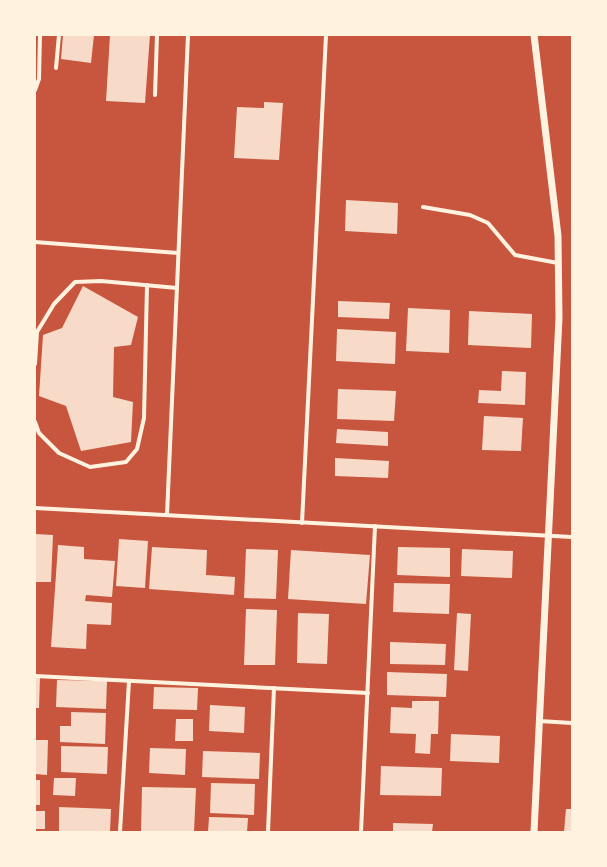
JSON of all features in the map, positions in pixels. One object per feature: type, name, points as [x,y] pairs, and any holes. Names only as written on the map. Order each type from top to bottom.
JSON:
[{"type":"street","points":[[35,90],[39,79],[40,35]]},
{"type":"street","points":[[56,68],[59,35]]},
{"type":"street","points":[[155,95],[157,35]]},
{"type":"street","points":[[167,515],[188,35]]},
{"type":"street","points":[[302,523],[326,35]]},
{"type":"street","points":[[534,35],[558,236],[559,318],[534,832]]},
{"type":"street","points":[[423,207],[470,215],[488,223],[514,255],[558,263]]},
{"type":"street","points":[[35,242],[178,253]]},
{"type":"street","points":[[35,364],[37,332],[54,304],[75,282],[101,280],[177,288]]},
{"type":"street","points":[[35,422],[39,433],[59,453],[90,467],[126,462],[137,450],[144,418],[147,285]]},
{"type":"street","points":[[35,508],[572,537]]},
{"type":"street","points":[[361,832],[375,526]]},
{"type":"street","points":[[35,676],[368,693]]},
{"type":"street","points":[[120,832],[129,681]]},
{"type":"street","points":[[268,832],[274,688]]},
{"type":"street","points":[[539,721],[572,723]]},
{"type":"building","points":[[63,35],[94,35],[91,63],[61,59]]},
{"type":"building","points":[[110,35],[150,35],[145,103],[106,101]]},
{"type":"building","points":[[264,102],[283,103],[279,160],[234,158],[237,107],[264,108]]},
{"type":"building","points":[[346,200],[398,203],[397,234],[345,231]]},
{"type":"building","points":[[83,286],[138,317],[131,345],[114,347],[113,397],[133,402],[131,442],[81,451],[66,406],[39,396],[43,335],[62,328]]},
{"type":"building","points":[[338,301],[390,303],[389,319],[338,317]]},
{"type":"building","points":[[408,308],[450,310],[449,353],[406,351]]},
{"type":"building","points":[[469,311],[532,314],[531,348],[468,345]]},
{"type":"building","points":[[337,329],[396,332],[395,364],[336,361]]},
{"type":"building","points":[[502,371],[526,372],[525,405],[478,403],[479,390],[501,391]]},
{"type":"building","points":[[338,389],[396,391],[394,421],[337,419]]},
{"type":"building","points":[[484,416],[523,418],[521,451],[482,450]]},
{"type":"building","points":[[337,429],[388,432],[388,446],[336,443]]},
{"type":"building","points":[[335,458],[389,461],[388,478],[335,476]]},
{"type":"building","points":[[35,534],[53,535],[51,582],[35,582]]},
{"type":"building","points":[[119,539],[148,541],[145,588],[116,586]]},
{"type":"building","points":[[58,545],[84,547],[84,559],[115,561],[112,597],[86,595],[85,601],[112,603],[111,625],[87,624],[86,649],[51,647]]},
{"type":"building","points":[[152,547],[207,550],[206,575],[235,577],[234,595],[149,589]]},
{"type":"building","points":[[398,547],[450,548],[450,577],[397,575]]},
{"type":"building","points":[[246,549],[278,550],[276,599],[244,598]]},
{"type":"building","points":[[462,549],[513,551],[512,578],[461,576]]},
{"type":"building","points":[[291,550],[370,555],[366,604],[288,599]]},
{"type":"building","points":[[394,583],[450,584],[449,614],[393,612]]},
{"type":"building","points":[[246,609],[277,610],[275,665],[244,665]]},
{"type":"building","points":[[298,613],[329,614],[327,664],[297,663]]},
{"type":"building","points":[[457,613],[471,614],[468,671],[454,670]]},
{"type":"building","points":[[390,642],[446,644],[445,665],[390,664]]},
{"type":"building","points":[[387,672],[447,674],[446,697],[387,695]]},
{"type":"building","points":[[35,677],[40,678],[39,708],[35,708]]},
{"type":"building","points":[[57,680],[107,681],[106,709],[56,707]]},
{"type":"building","points":[[154,687],[198,688],[197,710],[153,709]]},
{"type":"building","points":[[412,701],[439,701],[438,734],[431,734],[430,754],[415,753],[416,734],[390,733],[391,707],[412,708]]},
{"type":"building","points":[[210,705],[245,707],[244,733],[209,731]]},
{"type":"building","points":[[71,712],[106,713],[105,744],[60,742],[60,726],[71,726]]},
{"type":"building","points":[[176,719],[193,719],[193,741],[175,741]]},
{"type":"building","points":[[451,734],[500,736],[499,763],[450,761]]},
{"type":"building","points":[[35,740],[48,740],[47,775],[35,774]]},
{"type":"building","points":[[61,746],[108,747],[107,774],[61,772]]},
{"type":"building","points":[[150,748],[186,749],[185,775],[149,773]]},
{"type":"building","points":[[203,751],[260,753],[259,779],[202,777]]},
{"type":"building","points":[[381,766],[442,768],[441,796],[380,795]]},
{"type":"building","points":[[54,778],[76,778],[75,796],[53,795]]},
{"type":"building","points":[[35,780],[40,780],[40,805],[35,805]]},
{"type":"building","points":[[211,783],[255,784],[254,815],[210,813]]},
{"type":"building","points":[[142,787],[196,788],[194,832],[141,832]]},
{"type":"building","points":[[59,807],[111,809],[110,832],[59,832]]},
{"type":"building","points":[[566,809],[572,809],[572,832],[564,832]]},
{"type":"building","points":[[35,811],[45,811],[45,829],[35,829]]},
{"type":"building","points":[[209,817],[248,818],[247,832],[208,832]]},
{"type":"building","points":[[393,823],[433,824],[432,832],[393,832]]}]
